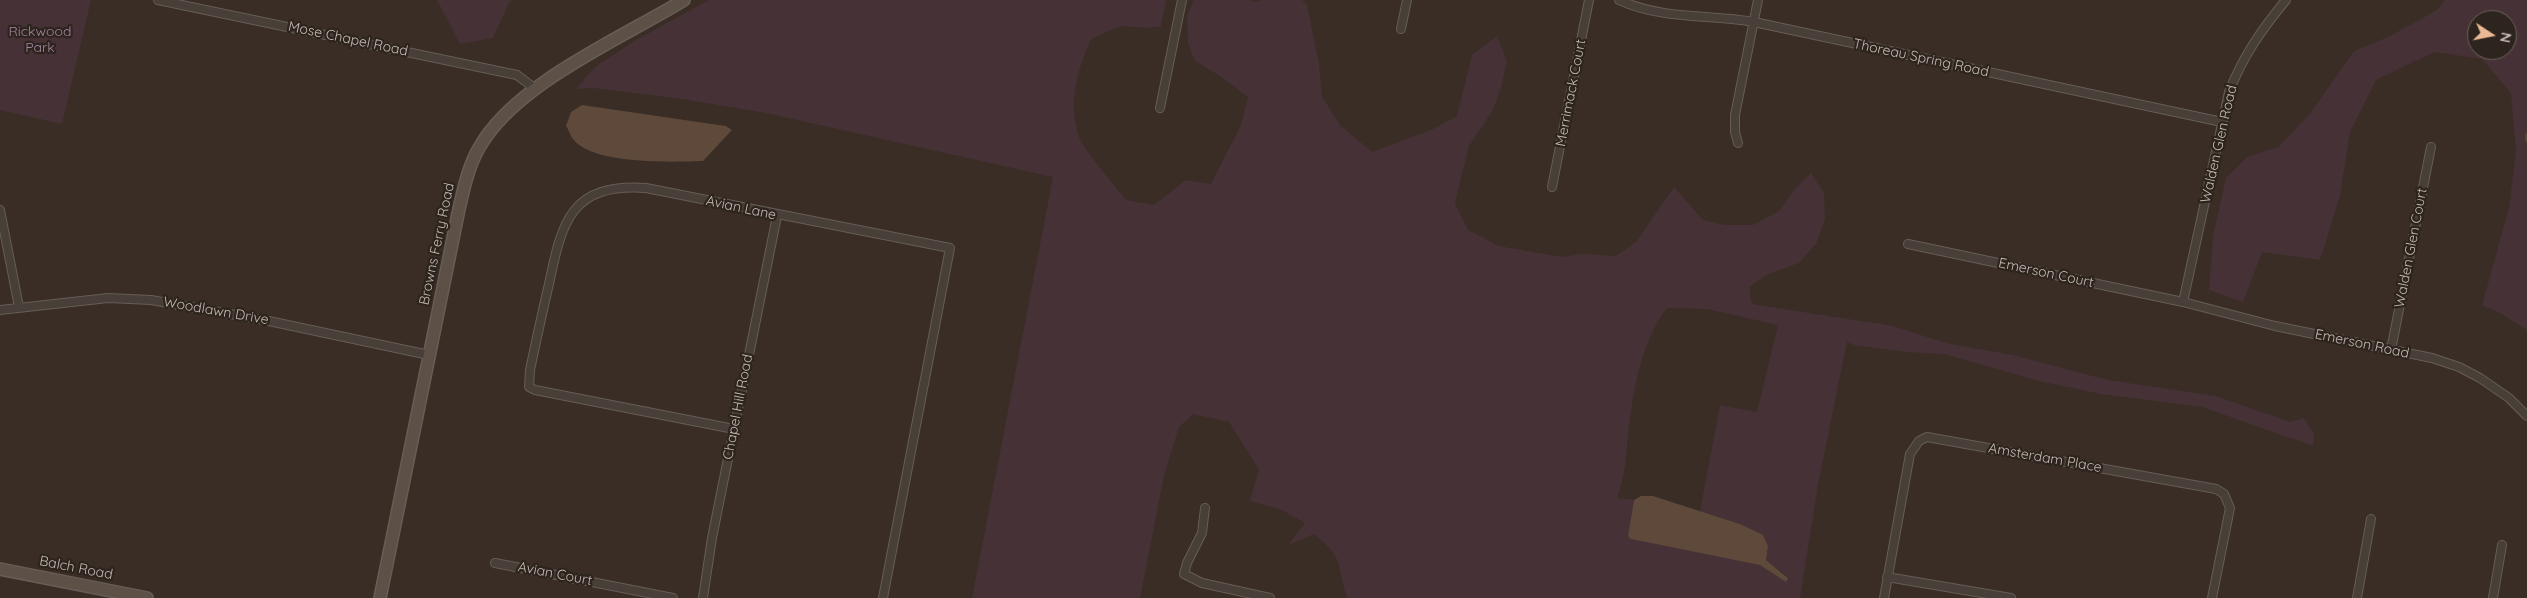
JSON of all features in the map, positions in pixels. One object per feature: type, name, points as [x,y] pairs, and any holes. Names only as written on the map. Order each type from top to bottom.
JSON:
[{"type":"street","name":"Mose Chapel Road","points":[[158,0],[517,75],[534,88]]},
{"type":"street","name":"Browns Ferry Road","points":[[380,598],[468,170],[480,146],[509,111],[534,88],[684,0]]},
{"type":"street","points":[[1160,108],[1182,0]]},
{"type":"street","points":[[1401,29],[1407,0]]},
{"type":"street","name":"Merrimack Court","points":[[1552,187],[1589,0]]},
{"type":"street","name":"Thoreau Spring Road","points":[[1619,0],[1661,14],[1730,18],[1754,22],[2222,122]]},
{"type":"street","points":[[1738,142],[1735,132],[1735,115],[1758,0]]},
{"type":"street","name":"Walden Glen Road","points":[[2183,302],[2229,92],[2240,65],[2257,36],[2286,0]]},
{"type":"street","name":"Walden Glen Court","points":[[2391,350],[2431,147]]},
{"type":"street","name":"Avian Lane","points":[[734,429],[534,390],[529,387],[530,370],[557,245],[565,225],[577,207],[597,193],[611,188],[646,188],[777,216],[950,248],[883,598]]},
{"type":"street","points":[[0,210],[19,307]]},
{"type":"street","name":"Chapel Hill Road","points":[[703,598],[712,538],[777,216]]},
{"type":"street","name":"Emerson Court","points":[[1908,244],[2183,302]]},
{"type":"street","name":"Woodlawn Drive","points":[[0,310],[108,298],[151,300],[264,320],[429,355]]},
{"type":"street","name":"Emerson Road","points":[[2183,302],[2275,326],[2432,358],[2459,367],[2480,378],[2509,398],[2527,416]]},
{"type":"street","name":"Amsterdam Place","points":[[1884,598],[1910,454],[1919,441],[1927,437],[2216,489],[2224,494],[2230,508],[2212,598]]},
{"type":"street","points":[[1205,508],[1202,533],[1184,574],[1202,583],[1270,598]]},
{"type":"street","points":[[2357,598],[2371,519]]},
{"type":"street","points":[[2493,598],[2502,545]]},
{"type":"street","name":"Avian Court","points":[[495,562],[673,598]]},
{"type":"street","name":"Balch Road","points":[[0,569],[146,598]]},
{"type":"street","points":[[1887,577],[2011,598]]},
{"type":"green space","name":"Rickwood Park","points":[[0,0],[91,0],[62,124],[0,110]]},
{"type":"green space","points":[[437,0],[514,0],[509,3],[493,38],[460,44]]},
{"type":"green space","points":[[709,0],[1166,0],[1161,26],[1146,28],[1120,26],[1091,39],[1078,75],[1074,99],[1074,111],[1079,137],[1093,159],[1126,200],[1154,205],[1186,180],[1211,184],[1241,125],[1248,97],[1223,78],[1195,61],[1188,43],[1187,16],[1194,0],[1248,0],[1256,2],[1261,0],[1302,0],[1307,5],[1319,64],[1322,96],[1340,125],[1372,152],[1429,131],[1457,116],[1472,55],[1497,36],[1507,61],[1501,88],[1493,110],[1469,146],[1455,203],[1468,230],[1499,246],[1562,257],[1582,254],[1616,256],[1636,242],[1674,187],[1703,220],[1725,225],[1753,225],[1779,211],[1795,189],[1811,173],[1824,193],[1825,219],[1816,244],[1799,263],[1768,274],[1749,287],[1752,304],[1893,326],[1946,343],[2013,355],[2108,380],[2216,396],[2290,422],[2304,418],[2314,434],[2313,446],[2202,407],[2101,394],[2039,381],[1944,354],[1906,352],[1854,345],[1847,342],[1818,485],[1800,598],[1347,598],[1336,557],[1314,534],[1288,545],[1305,523],[1282,510],[1250,501],[1259,470],[1229,422],[1193,414],[1179,427],[1164,476],[1140,598],[972,598],[1053,177],[766,113],[682,99],[593,88],[576,89],[595,67],[636,40]],"holes":[[[1667,308],[1707,309],[1778,325],[1757,412],[1720,405],[1700,511],[1740,524],[1768,546],[1766,560],[1788,577],[1786,581],[1763,566],[1744,560],[1660,545],[1628,536],[1634,500],[1617,498],[1626,459],[1636,385],[1645,352],[1658,321]]]},
{"type":"green space","points":[[2445,0],[2527,0],[2527,330],[2502,314],[2482,305],[2509,208],[2516,151],[2511,93],[2483,60],[2517,60],[2517,10],[2467,10],[2467,57],[2434,52],[2376,80],[2350,132],[2340,196],[2320,260],[2262,252],[2243,302],[2209,290],[2213,236],[2226,178],[2247,157],[2278,147],[2309,115],[2354,51],[2390,36],[2437,10]]},
{"type":"shaded area","points":[[582,105],[726,126],[732,130],[703,161],[673,162],[615,158],[597,154],[583,147],[572,138],[566,126],[571,112]]},
{"type":"shaded area","points":[[1641,496],[1653,496],[1740,524],[1763,535],[1768,546],[1766,560],[1788,578],[1786,582],[1760,565],[1631,539],[1628,536],[1634,500]]},
{"type":"waterway","points":[[2527,134],[2527,141]]}]
